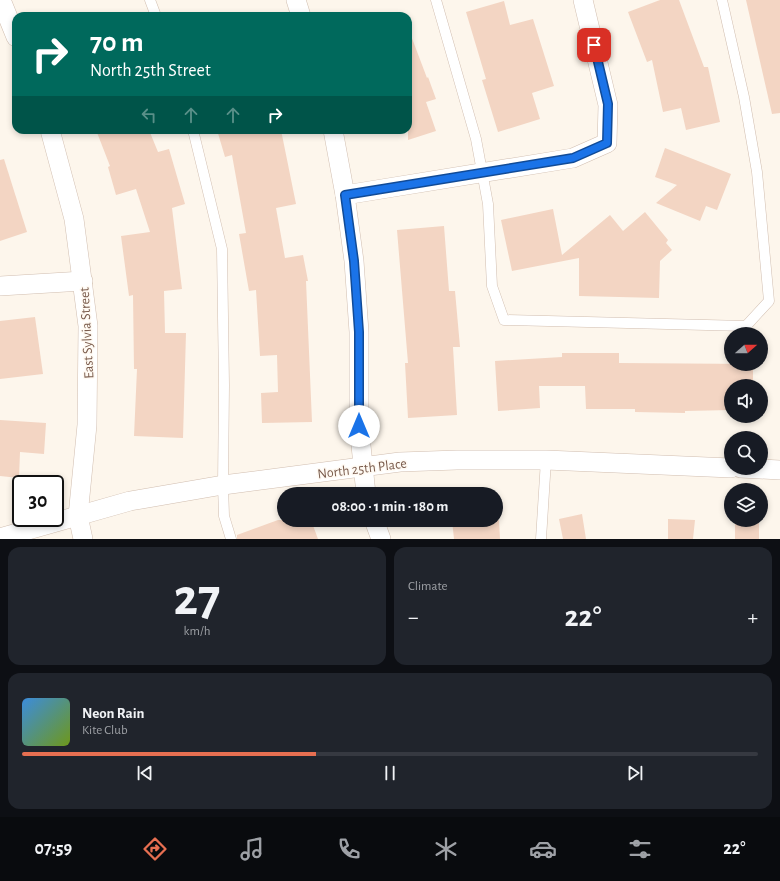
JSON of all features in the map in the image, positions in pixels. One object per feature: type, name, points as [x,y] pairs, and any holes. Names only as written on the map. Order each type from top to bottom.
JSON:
[{"type":"street","points":[[1,0],[12,27]]},
{"type":"street","points":[[296,0],[300,12]]},
{"type":"street","points":[[345,195],[573,158],[607,143],[608,104],[583,0]]},
{"type":"street","name":"East Sylvia Street","points":[[51,134],[74,219],[88,326],[89,383],[87,425],[78,516],[83,539]]},
{"type":"street","points":[[334,134],[345,195],[354,261],[359,332],[359,426],[365,487]]},
{"type":"street","points":[[0,286],[83,281]]},
{"type":"street","name":"North 25th Place","points":[[0,538],[130,501],[223,485],[400,462],[457,460],[546,460],[724,468]]},
{"type":"street","points":[[768,469],[780,470]]},
{"type":"street","points":[[377,527],[381,539]]},
{"type":"lane","points":[[150,0],[154,12]]},
{"type":"lane","points":[[436,0],[476,139],[488,204],[492,286],[504,320],[746,326],[769,301],[757,172],[744,97],[722,0]]},
{"type":"lane","points":[[194,134],[222,249],[224,385],[223,485],[224,516],[231,539]]},
{"type":"lane","points":[[541,539],[546,460]]},
{"type":"building","points":[[660,0],[679,0],[704,67],[708,67],[720,122],[686,130],[681,108],[663,112],[652,60],[647,62],[628,12]]},
{"type":"building","points":[[746,0],[780,0],[780,113],[772,114]]},
{"type":"building","points":[[504,1],[510,25],[533,19],[554,86],[532,93],[540,119],[498,132],[482,80],[486,79],[466,12]]},
{"type":"building","points":[[412,38],[436,99],[426,102],[436,131],[408,140],[408,134],[412,134]]},
{"type":"building","points":[[98,134],[151,134],[158,152],[169,149],[185,204],[172,208],[182,289],[164,291],[165,333],[186,333],[183,438],[134,436],[137,369],[134,369],[133,295],[129,296],[121,236],[150,232],[136,189],[116,195],[108,167],[110,166]]},
{"type":"building","points":[[218,134],[282,134],[296,204],[276,208],[285,258],[303,255],[308,281],[306,281],[312,422],[262,423],[261,393],[278,392],[277,355],[260,356],[256,290],[249,291],[239,234],[246,233],[232,155],[225,157]]},
{"type":"building","points":[[665,148],[731,174],[717,210],[706,206],[700,221],[656,203],[677,185],[655,177]]},
{"type":"building","points":[[4,159],[27,232],[0,241],[0,160]]},
{"type":"building","points":[[553,209],[562,255],[610,215],[623,231],[645,212],[668,240],[666,243],[672,250],[660,261],[659,298],[579,296],[579,258],[512,271],[501,220]]},
{"type":"building","points":[[444,226],[449,291],[455,291],[460,347],[453,347],[457,415],[408,418],[405,363],[408,363],[397,230]]},
{"type":"building","points":[[35,317],[43,374],[0,379],[0,321]]},
{"type":"building","points":[[562,353],[619,353],[619,363],[724,364],[724,371],[753,371],[753,379],[724,379],[724,410],[685,411],[685,413],[635,412],[635,409],[586,409],[585,386],[539,386],[540,408],[498,411],[495,361],[562,357]]},
{"type":"building","points":[[0,420],[46,423],[44,454],[20,452],[19,475],[12,475],[12,477],[0,476]]},
{"type":"building","points":[[582,514],[586,539],[563,539],[559,519]]},
{"type":"building","points":[[668,519],[695,520],[693,539],[668,539]]},
{"type":"building","points":[[277,520],[277,527],[314,527],[318,539],[237,539],[237,535]]},
{"type":"building","points":[[453,527],[499,527],[500,539],[454,539]]},
{"type":"building","points":[[735,527],[759,527],[759,539],[735,539]]},
{"type":"route","points":[[359,426],[359,332],[354,261],[345,195],[573,158],[607,143],[608,104],[594,45]]}]
